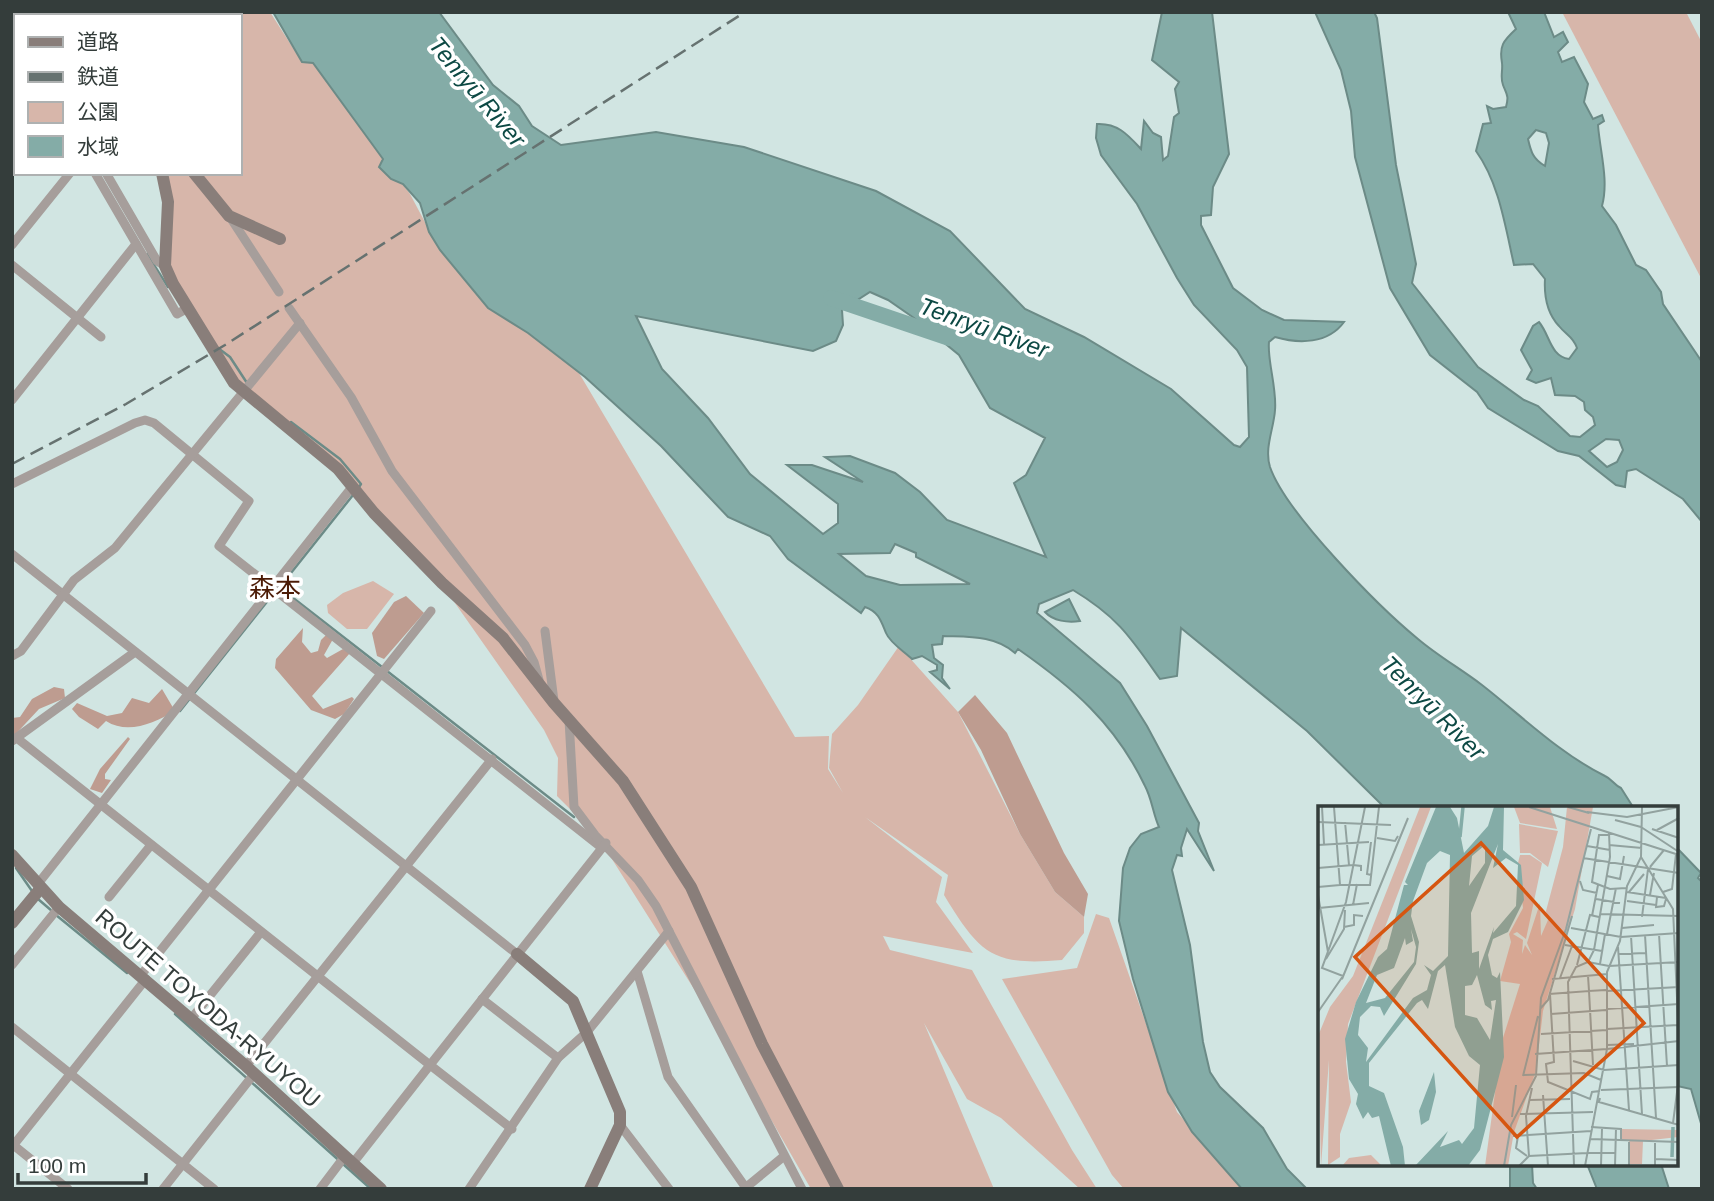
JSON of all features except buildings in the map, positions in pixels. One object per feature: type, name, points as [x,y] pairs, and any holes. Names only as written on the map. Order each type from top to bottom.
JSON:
[{"type":"main road","points":[[162,175],[168,202],[165,265],[188,308],[242,392],[338,469],[442,583],[503,638],[554,703],[623,780],[669,848],[691,887],[762,1044],[838,1189]]},
{"type":"main road","points":[[196,175],[229,216],[280,239]]},
{"type":"main road","name":"ROUTE TOYODA-RYUYOU","points":[[12,855],[38,887],[59,907],[250,1070],[381,1189]]},
{"type":"main road","points":[[12,923],[38,887]]},
{"type":"main road","points":[[517,954],[573,1001],[620,1112],[620,1125],[590,1189]]},
{"type":"street","points":[[12,245],[68,175]]},
{"type":"street","points":[[96,175],[177,314],[188,308]]},
{"type":"street","points":[[107,175],[157,261],[165,265]]},
{"type":"street","points":[[229,216],[279,292]]},
{"type":"street","points":[[12,400],[136,244]]},
{"type":"street","points":[[12,265],[101,337]]},
{"type":"street","points":[[289,308],[351,397],[392,471],[525,645],[534,662],[539,681]]},
{"type":"street","points":[[12,656],[21,652],[74,580],[115,548],[300,323]]},
{"type":"street","points":[[12,484],[145,420],[192,453],[249,501],[219,546],[604,845]]},
{"type":"street","points":[[38,887],[352,487]]},
{"type":"street","points":[[12,554],[517,954]]},
{"type":"street","points":[[68,1189],[13,1145],[71,1073],[208,890],[431,611]]},
{"type":"street","points":[[544,631],[554,703]]},
{"type":"street","points":[[135,652],[15,740],[512,1129]]},
{"type":"street","points":[[569,720],[574,807],[595,835],[638,880],[669,931],[783,1157],[802,1189]]},
{"type":"street","points":[[163,1189],[319,979],[492,759]]},
{"type":"street","points":[[109,897],[151,845]]},
{"type":"street","points":[[320,1189],[430,1065],[604,845]]},
{"type":"street","points":[[12,965],[59,907]]},
{"type":"street","points":[[469,1189],[558,1058],[587,1032],[669,931]]},
{"type":"street","points":[[191,1019],[261,932]]},
{"type":"street","points":[[637,971],[667,1077],[745,1188],[783,1157]]},
{"type":"street","points":[[482,999],[558,1058]]},
{"type":"street","points":[[12,1027],[214,1189]]},
{"type":"street","points":[[620,1125],[669,1189]]},
{"type":"green space","points":[[52,12],[270,12],[302,62],[313,63],[410,194],[435,241],[579,373],[795,737],[829,736],[828,769],[843,793],[829,768],[832,734],[858,705],[899,646],[958,712],[1020,834],[1055,892],[1084,917],[1084,933],[1062,960],[1019,961],[990,952],[968,931],[944,895],[948,875],[865,817],[942,877],[936,902],[973,953],[883,936],[890,950],[972,970],[1072,1150],[1097,1189],[1080,1189],[1001,1118],[967,1099],[924,1023],[994,1189],[811,1189],[718,1027],[598,837],[557,796],[558,758],[544,730],[436,576],[331,464],[229,375],[165,261],[167,187],[158,175],[242,175],[242,14]]},
{"type":"green space","points":[[1562,12],[1686,12],[1702,43],[1702,280]]},
{"type":"green space","points":[[373,581],[394,594],[367,629],[347,629],[328,613],[327,605],[343,593]]},
{"type":"green space","points":[[1096,914],[1109,918],[1177,1112],[1245,1189],[1124,1189],[1112,1175],[1002,979],[1077,968]]},
{"type":"shaded area","points":[[406,596],[424,613],[384,659],[377,656],[372,633],[394,602]]},
{"type":"shaded area","points":[[303,628],[302,642],[311,653],[318,651],[321,640],[327,634],[333,639],[324,655],[327,658],[343,649],[350,653],[312,696],[323,709],[352,697],[354,699],[344,714],[335,719],[311,710],[275,668],[276,659]]},
{"type":"shaded area","points":[[54,687],[64,689],[65,698],[39,709],[12,738],[12,718],[20,717],[32,699]]},
{"type":"shaded area","points":[[162,689],[175,711],[141,726],[123,727],[106,721],[98,729],[72,709],[77,703],[107,716],[122,713],[132,698],[149,703]]},
{"type":"shaded area","points":[[975,695],[1007,733],[1064,853],[1088,894],[1084,917],[1055,892],[1020,834],[981,750],[958,712]]},
{"type":"shaded area","points":[[128,737],[130,739],[105,774],[105,779],[111,780],[102,793],[90,789],[100,769]]},
{"type":"water","points":[[273,12],[439,12],[493,85],[519,106],[532,126],[561,145],[656,132],[744,147],[876,191],[950,231],[1025,309],[1084,337],[1171,389],[1234,445],[1240,447],[1249,437],[1247,367],[1237,350],[1194,305],[1137,204],[1101,155],[1096,138],[1097,124],[1104,124],[1117,128],[1141,149],[1144,121],[1153,133],[1161,137],[1163,160],[1168,156],[1174,117],[1179,113],[1175,89],[1179,82],[1152,60],[1162,12],[1212,12],[1229,154],[1213,187],[1211,215],[1201,216],[1201,225],[1233,288],[1262,310],[1284,320],[1344,322],[1330,335],[1321,338],[1294,341],[1275,337],[1269,342],[1275,402],[1268,460],[1279,486],[1294,509],[1335,558],[1401,624],[1557,746],[1621,788],[1632,806],[1383,806],[1307,731],[1181,628],[1177,676],[1160,679],[1113,619],[1073,590],[1039,604],[1037,613],[1120,683],[1147,726],[1199,823],[1198,831],[1214,871],[1187,829],[1181,848],[1182,856],[1177,855],[1172,870],[1190,945],[1203,1042],[1210,1072],[1220,1087],[1263,1128],[1287,1169],[1307,1189],[1242,1189],[1192,1132],[1168,1092],[1133,979],[1119,921],[1123,868],[1130,848],[1141,834],[1159,827],[1145,786],[1106,725],[1074,692],[1018,649],[1015,653],[990,640],[943,636],[942,644],[932,645],[934,658],[943,665],[942,678],[950,689],[930,672],[937,670],[937,665],[922,656],[912,659],[894,644],[873,611],[865,607],[861,613],[788,559],[770,536],[728,517],[661,446],[585,377],[528,333],[488,308],[440,250],[429,232],[420,203],[403,184],[391,179],[379,167],[383,159],[313,63],[302,62]],"holes":[[[870,292],[888,300],[959,355],[990,408],[1045,438],[1026,475],[1014,483],[1046,557],[947,520],[920,492],[895,473],[850,456],[825,457],[863,482],[812,465],[787,465],[838,504],[838,523],[823,534],[750,474],[708,418],[662,369],[636,316],[813,351],[836,341],[843,325],[842,310]],[[895,544],[916,553],[916,557],[970,584],[900,585],[866,576],[839,554],[890,553]]]},
{"type":"water","points":[[1315,12],[1374,12],[1377,18],[1396,165],[1416,264],[1412,283],[1478,367],[1524,400],[1538,406],[1570,436],[1580,437],[1595,425],[1593,417],[1585,410],[1584,402],[1575,396],[1555,395],[1551,378],[1536,383],[1527,379],[1532,370],[1521,350],[1533,326],[1539,322],[1558,354],[1569,359],[1577,348],[1549,310],[1545,279],[1533,264],[1514,265],[1496,191],[1476,151],[1483,124],[1491,123],[1487,106],[1493,109],[1506,107],[1507,103],[1502,79],[1501,52],[1505,41],[1516,29],[1508,12],[1544,12],[1554,37],[1563,32],[1568,42],[1558,52],[1562,62],[1574,57],[1588,84],[1584,102],[1593,119],[1602,115],[1604,121],[1598,125],[1604,176],[1602,206],[1616,225],[1636,265],[1646,270],[1661,292],[1663,304],[1702,362],[1702,522],[1683,499],[1636,469],[1627,471],[1625,487],[1616,485],[1579,456],[1558,451],[1488,408],[1477,392],[1430,355],[1390,288],[1355,157],[1351,111],[1341,70]],"holes":[[[1536,130],[1546,133],[1549,143],[1545,166],[1535,158],[1529,144],[1528,139]],[[1606,439],[1619,440],[1623,450],[1617,462],[1607,467],[1589,451]]]},
{"type":"water","points":[[1069,599],[1080,621],[1061,621],[1045,612]]},
{"type":"water","points":[[1679,850],[1701,873],[1698,878],[1702,882],[1702,1127],[1691,1089],[1679,1086]]},
{"type":"water","points":[[1510,1166],[1532,1166],[1533,1183],[1537,1189],[1510,1189]]},
{"type":"water","points":[[1588,1166],[1662,1166],[1669,1189],[1597,1189]]},
{"type":"waterway","points":[[147,254],[168,287]]},
{"type":"waterway","name":"Tenryū River","points":[[831,298],[949,338]]},
{"type":"waterway","points":[[218,348],[230,357],[247,383]]},
{"type":"waterway","points":[[291,422],[340,459],[361,484],[359,487]]},
{"type":"waterway","points":[[279,588],[353,495]]},
{"type":"waterway","points":[[279,587],[382,667]]},
{"type":"waterway","points":[[180,711],[274,593]]},
{"type":"waterway","points":[[387,671],[574,817]]},
{"type":"waterway","points":[[16,868],[32,891]]},
{"type":"waterway","points":[[38,899],[52,911]]},
{"type":"waterway","points":[[56,915],[127,973]]},
{"type":"waterway","points":[[175,1014],[371,1189]]},
{"type":"railway","points":[[12,464],[126,404],[225,345],[745,12]]},
{"type":"district","name":"森本","points":[[275,588]]}]
